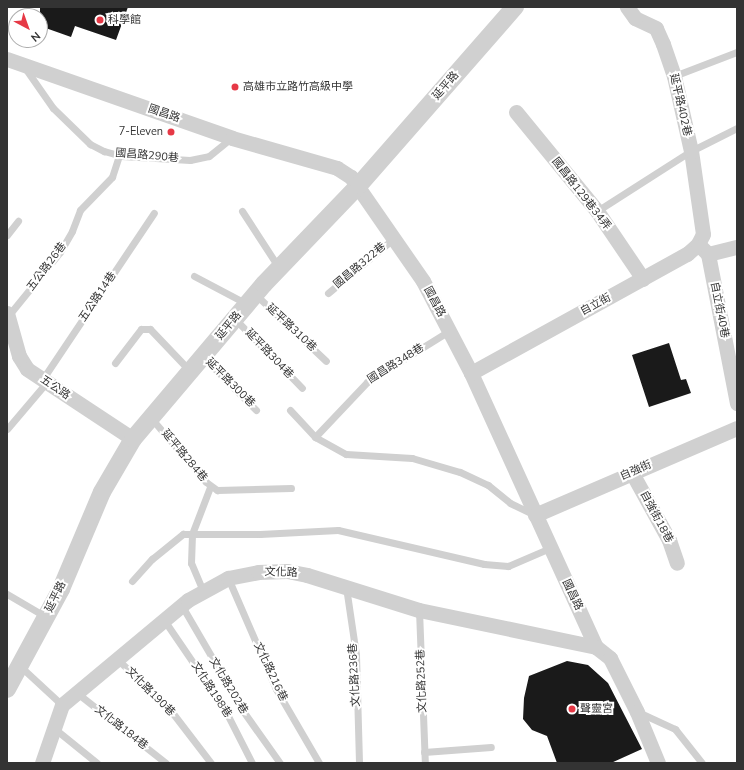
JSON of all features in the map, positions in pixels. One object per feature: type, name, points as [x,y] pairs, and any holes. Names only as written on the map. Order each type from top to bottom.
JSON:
[{"type":"street","name":"延平路","points":[[7,689],[21,667],[61,589],[102,492],[133,439],[251,299],[359,185],[515,7]]},
{"type":"street","name":"延平路402巷","points":[[627,7],[635,18],[656,28],[674,76],[691,151],[702,221],[703,249]]},
{"type":"street","name":"國昌路","points":[[7,59],[232,138],[337,168],[352,176],[423,281],[471,373],[596,647],[610,658],[637,712],[658,763]]},
{"type":"street","name":"國昌路129巷34弄","points":[[516,112],[596,211],[643,279]]},
{"type":"street","points":[[703,249],[737,247]]},
{"type":"street","name":"自立街","points":[[471,373],[687,254],[703,249]]},
{"type":"street","name":"自立街40巷","points":[[703,249],[737,403]]},
{"type":"street","name":"五公路","points":[[8,315],[19,356],[28,369],[44,382],[133,439]]},
{"type":"street","name":"自強街","points":[[535,515],[632,473],[735,434]]},
{"type":"street","name":"自強街18巷","points":[[632,473],[669,540],[677,563]]},
{"type":"street","name":"文化路","points":[[62,706],[164,620],[203,591],[228,578],[258,572],[286,571],[346,587],[419,610],[596,647]]},
{"type":"street","points":[[42,763],[62,706]]},
{"type":"lane","points":[[674,76],[737,52]]},
{"type":"lane","name":"國昌路290巷","points":[[22,64],[53,108],[90,144],[119,156],[190,160],[209,156],[232,138]]},
{"type":"lane","points":[[596,211],[691,151],[737,128]]},
{"type":"lane","name":"五公路26巷","points":[[8,315],[60,252],[72,231],[80,210],[112,177],[119,156]]},
{"type":"lane","points":[[242,211],[279,268]]},
{"type":"lane","name":"五公路14巷","points":[[7,429],[44,382],[154,213]]},
{"type":"lane","points":[[7,235],[18,221]]},
{"type":"lane","name":"國昌路322巷","points":[[328,292],[393,238]]},
{"type":"lane","name":"延平路310巷","points":[[194,276],[251,299],[326,361]]},
{"type":"lane","name":"延平路304巷","points":[[235,319],[302,388]]},
{"type":"lane","points":[[115,363],[141,329],[150,329],[190,371]]},
{"type":"lane","name":"國昌路348巷","points":[[315,437],[367,382],[449,331]]},
{"type":"lane","name":"延平路300巷","points":[[203,356],[256,410]]},
{"type":"lane","points":[[290,410],[315,437],[346,454],[412,458],[460,472],[488,485],[510,503],[535,515]]},
{"type":"lane","name":"延平路284巷","points":[[151,418],[210,487],[217,490],[291,488]]},
{"type":"lane","points":[[203,591],[191,563],[192,534],[210,487]]},
{"type":"lane","points":[[132,581],[152,559],[183,534],[260,534],[338,530],[484,564],[508,566],[550,548]]},
{"type":"lane","name":"文化路216巷","points":[[228,578],[276,689],[319,763]]},
{"type":"lane","name":"文化路236巷","points":[[346,587],[356,655],[359,763]]},
{"type":"lane","points":[[7,594],[46,618]]},
{"type":"lane","name":"文化路202巷","points":[[182,606],[242,711],[280,763]]},
{"type":"lane","name":"文化路252巷","points":[[419,610],[425,763]]},
{"type":"lane","name":"文化路198巷","points":[[164,620],[224,708],[252,763]]},
{"type":"lane","name":"文化路190巷","points":[[117,659],[168,707],[211,763]]},
{"type":"lane","points":[[21,667],[62,706]]},
{"type":"lane","name":"文化路184巷","points":[[77,693],[166,763]]},
{"type":"lane","points":[[637,712],[675,730],[702,763]]},
{"type":"lane","points":[[55,729],[97,763]]},
{"type":"lane","points":[[424,752],[491,747]]},
{"type":"building","name":"科學館","points":[[128,7],[116,40],[75,26],[71,37],[48,29],[48,8],[40,8]]},
{"type":"building","points":[[669,343],[681,380],[686,379],[691,393],[649,407],[632,355]]},
{"type":"building","name":"聲靈宮","points":[[567,661],[588,665],[608,683],[642,749],[611,763],[557,763],[547,736],[532,730],[523,719],[524,698],[529,676]]},
{"type":"place","name":"科學館","points":[[100,20]]},
{"type":"place","name":"高雄市立路竹高級中學","points":[[235,87]]},
{"type":"place","name":"7-Eleven","points":[[171,132]]},
{"type":"place","name":"聲靈宮","points":[[572,709]]}]
